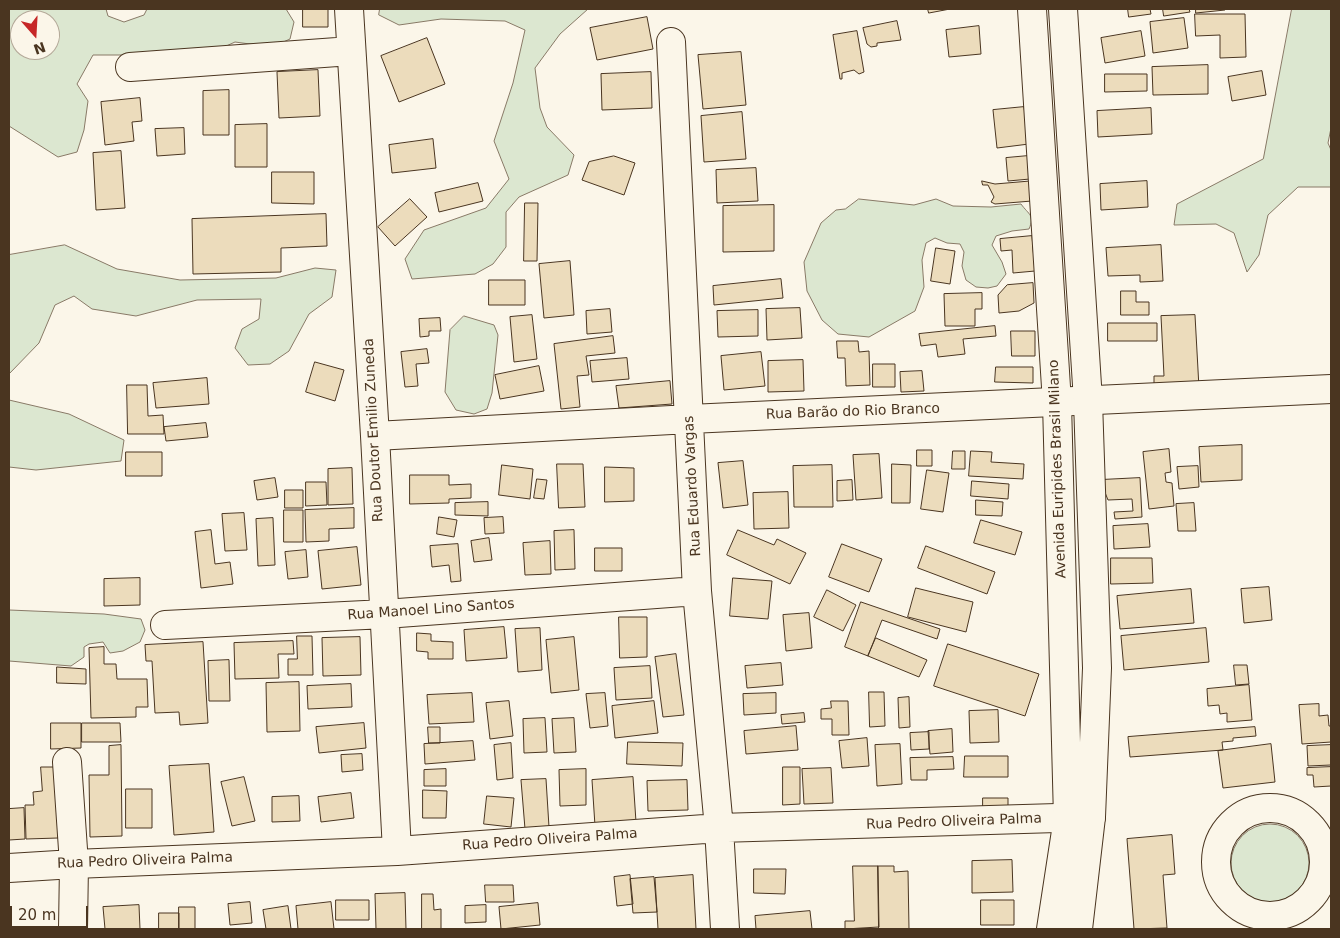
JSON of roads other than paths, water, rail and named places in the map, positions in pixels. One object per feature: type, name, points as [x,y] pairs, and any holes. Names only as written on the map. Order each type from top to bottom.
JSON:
[{"type":"street","name":"Rua Doutor Emilio Zuneda","points":[[349,9],[375,436],[397,851]]},
{"type":"street","name":"Avenida Euripides Brasil Milano","points":[[1032,9],[1057,403],[1083,880],[1078,929]]},
{"type":"street","name":"Avenida Euripides Brasil Milano","points":[[1051,929],[1079,818],[1097,668],[1088,401],[1063,9]]},
{"type":"street","name":"Rua Eduardo Vargas","points":[[671,42],[697,591],[719,828],[725,929]]},
{"type":"street","points":[[130,68],[351,51]]},
{"type":"street","points":[[1037,83],[1068,79]]},
{"type":"street","name":"Rua Barão do Rio Branco","points":[[375,436],[690,418],[1057,403],[1331,389]]},
{"type":"street","name":"Rua Manoel Lino Santos","points":[[164,626],[385,614],[697,591]]},
{"type":"street","points":[[66,762],[74,864],[73,929]]},
{"type":"street","name":"Rua Pedro Oliveira Palma","points":[[9,868],[397,851],[719,828],[1079,818]]},
{"type":"street","points":[[1083,880],[1084,929]]}]
